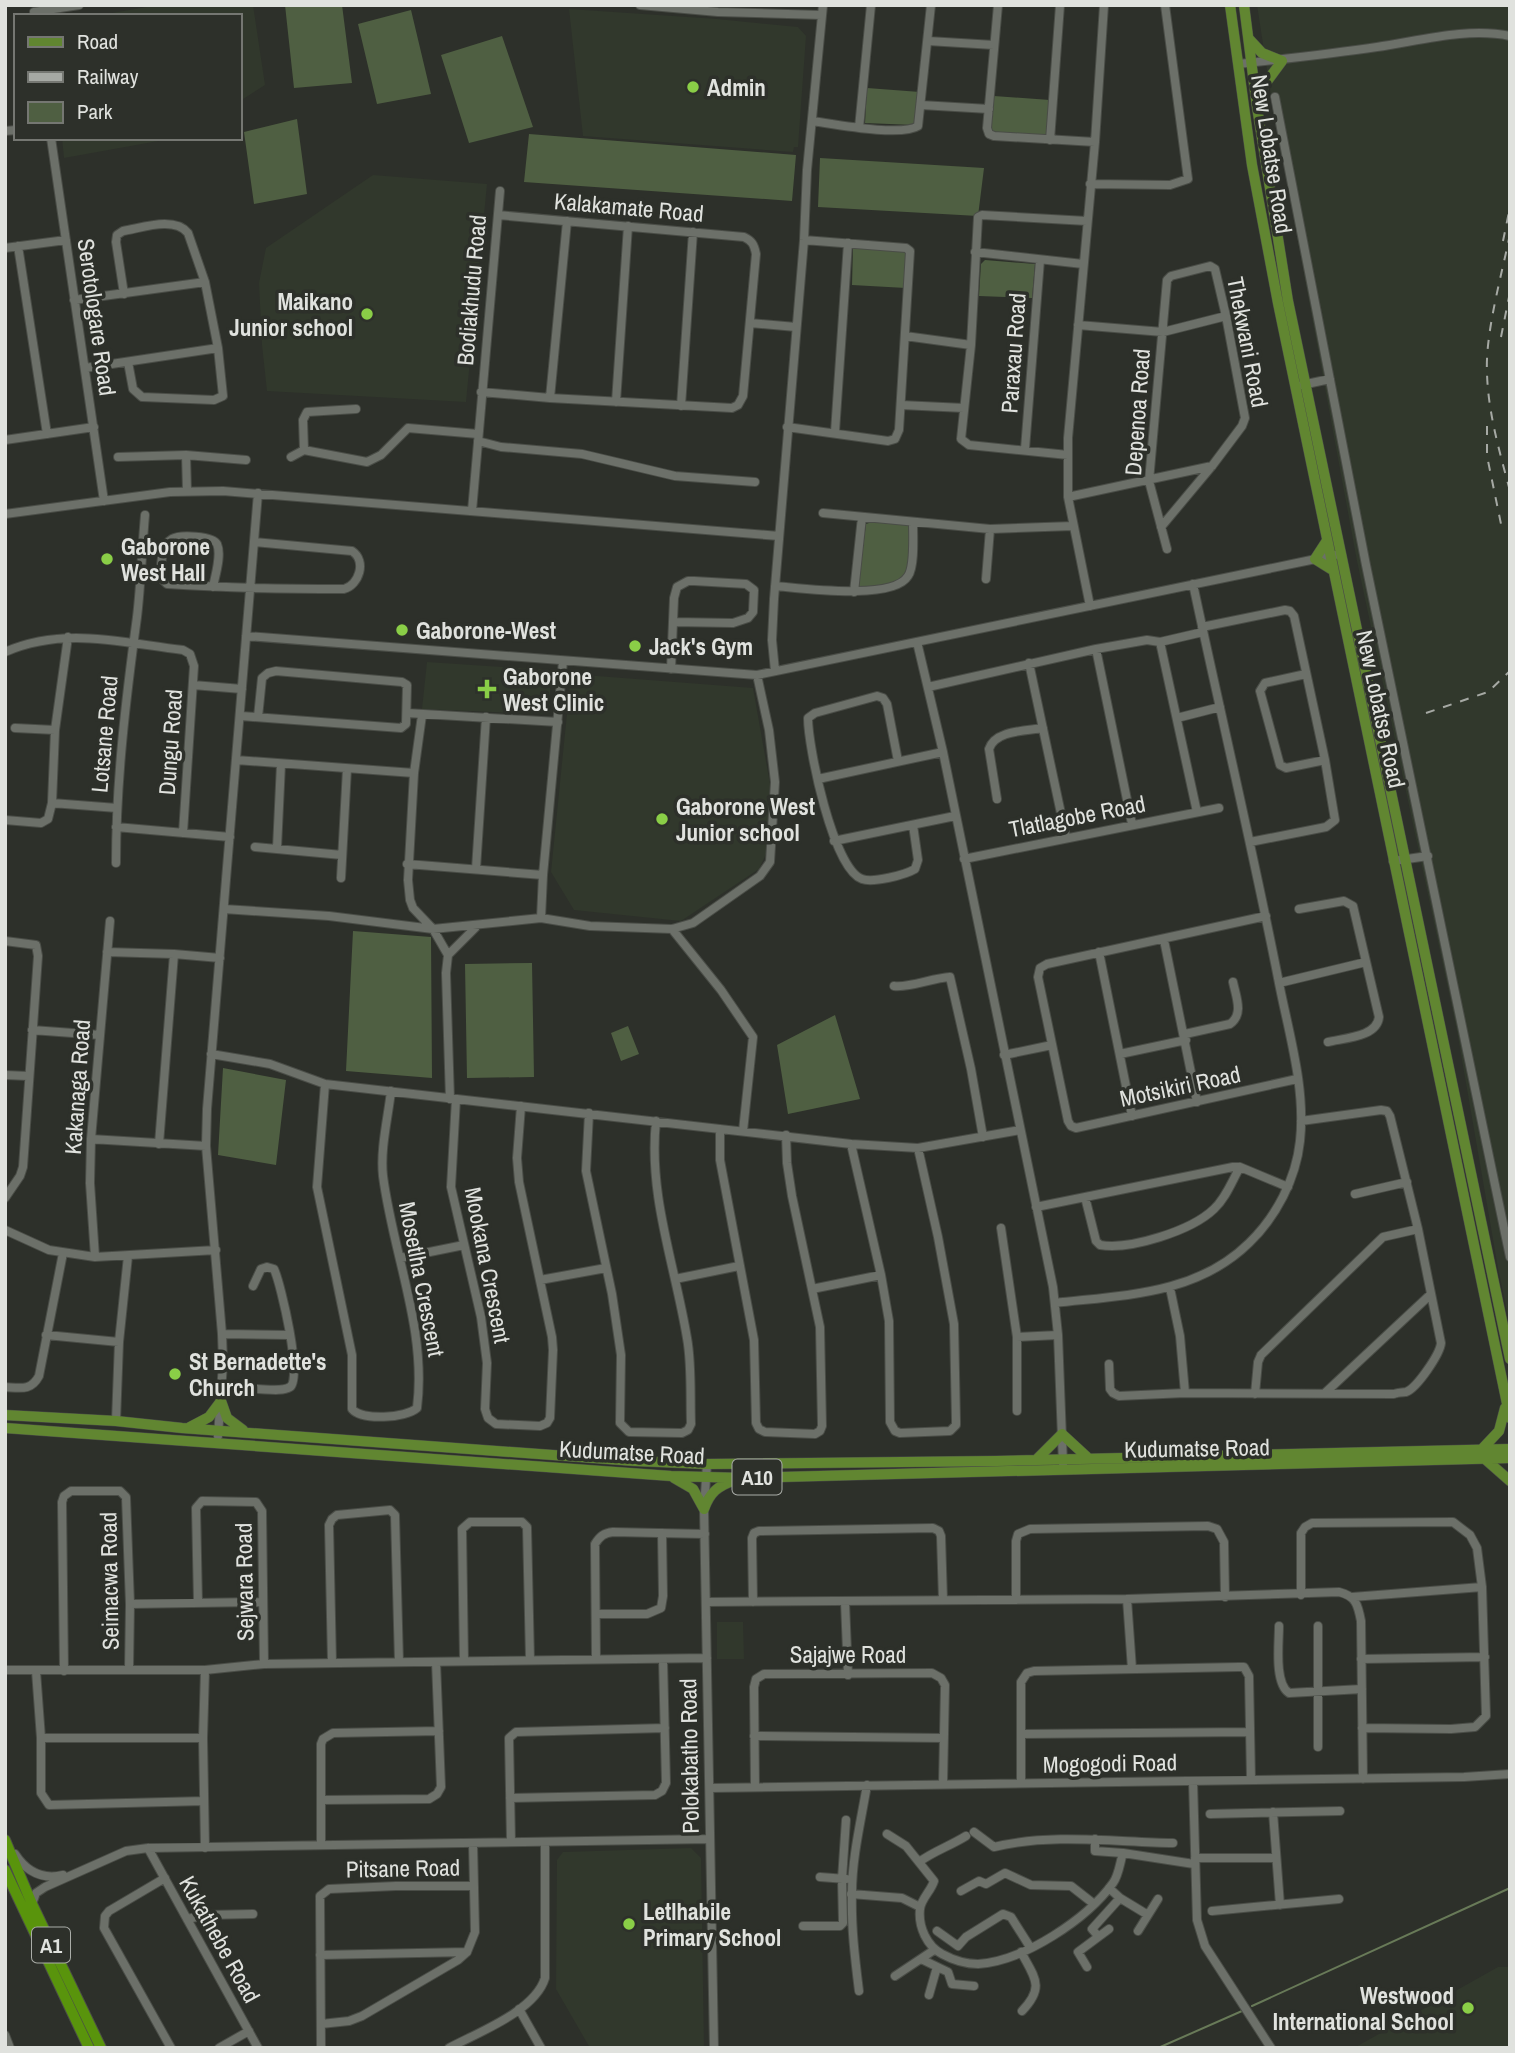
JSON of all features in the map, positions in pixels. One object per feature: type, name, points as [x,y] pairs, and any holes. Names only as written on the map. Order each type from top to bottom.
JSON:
[{"type":"highway","name":"A1","points":[[5,1840],[32,1904],[101,2048]]},
{"type":"highway","name":"A1","points":[[5,1870],[89,2048]]},
{"type":"main road","name":"New Lobatse Road","points":[[1230,5],[1252,165],[1300,386]]},
{"type":"main road","name":"New Lobatse Road","points":[[1244,5],[1311,470],[1510,1418]]},
{"type":"main road","points":[[1248,38],[1262,53],[1282,61],[1265,84],[1257,107]]},
{"type":"main road","points":[[1300,386],[1323,467],[1510,1359]]},
{"type":"main road","points":[[1311,470],[1323,467]]},
{"type":"main road","points":[[1326,542],[1315,559],[1332,570]]},
{"type":"main road","points":[[182,1428],[209,1417],[221,1401]]},
{"type":"main road","points":[[221,1401],[228,1418],[248,1433]]},
{"type":"main road","points":[[1506,1401],[1499,1431],[1484,1454],[1510,1481]]},
{"type":"main road","name":"Kudumatse Road","points":[[5,1415],[707,1464],[1484,1454],[1510,1458]]},
{"type":"main road","name":"Kudumatse Road","points":[[5,1428],[671,1476],[743,1478],[1063,1470],[1484,1454],[1510,1449]]},
{"type":"main road","points":[[1037,1459],[1062,1434],[1088,1457]]},
{"type":"main road","points":[[671,1476],[692,1489],[704,1509]]},
{"type":"main road","points":[[704,1509],[708,1498],[718,1486],[743,1478]]},
{"type":"street","points":[[34,11],[79,5]]},
{"type":"street","points":[[640,5],[822,15]]},
{"type":"street","points":[[775,671],[772,640],[775,586],[823,5]]},
{"type":"street","points":[[859,128],[871,5]]},
{"type":"street","points":[[812,121],[859,128],[907,131],[914,129],[918,125],[921,105],[931,5]]},
{"type":"street","points":[[998,5],[989,109],[988,128],[991,135],[1095,142]]},
{"type":"street","points":[[1050,140],[1060,5]]},
{"type":"street","points":[[1090,606],[1068,497],[1068,455],[1104,5]]},
{"type":"street","points":[[1090,184],[1170,185],[1188,179],[1165,5]]},
{"type":"street","points":[[1238,64],[1282,61],[1463,35],[1495,33],[1510,36]]},
{"type":"street","points":[[928,41],[995,45]]},
{"type":"street","points":[[1275,97],[1366,565],[1510,1258]]},
{"type":"street","points":[[921,105],[989,109]]},
{"type":"street","name":"Serotologare Road","points":[[51,140],[104,501]]},
{"type":"street","name":"Bodiakhudu Road","points":[[472,511],[500,191]]},
{"type":"street","name":"Kalakamate Road","points":[[498,215],[744,237],[754,245],[756,254],[750,323]]},
{"type":"street","points":[[1068,455],[969,445],[963,442],[975,252],[978,217],[981,215],[1087,221]]},
{"type":"street","points":[[550,398],[567,221]]},
{"type":"street","points":[[124,293],[117,236],[122,231],[176,224],[181,226],[188,233],[205,282],[218,348],[223,396],[214,400],[142,397],[133,389],[128,362]]},
{"type":"street","points":[[616,401],[628,226]]},
{"type":"street","points":[[681,406],[693,232]]},
{"type":"street","points":[[5,248],[66,240]]},
{"type":"street","points":[[787,427],[892,441],[899,430],[911,257],[906,247],[804,240]]},
{"type":"street","points":[[835,432],[848,243]]},
{"type":"street","points":[[18,246],[47,434]]},
{"type":"street","points":[[975,252],[1083,264]]},
{"type":"street","name":"Paraxau Road","points":[[1025,449],[1040,260]]},
{"type":"street","name":"Thekwani Road","points":[[1161,527],[1212,466],[1245,418],[1214,267],[1169,277]]},
{"type":"street","name":"Depenoa Road","points":[[1167,549],[1149,481],[1169,277]]},
{"type":"street","points":[[74,300],[205,282]]},
{"type":"street","points":[[1078,325],[1163,332],[1226,316]]},
{"type":"street","points":[[481,392],[732,408],[738,405],[743,396],[750,323],[796,327]]},
{"type":"street","points":[[905,336],[971,345]]},
{"type":"street","points":[[85,368],[218,348]]},
{"type":"street","points":[[1300,386],[1330,379]]},
{"type":"street","points":[[901,405],[964,408]]},
{"type":"street","points":[[304,450],[303,420],[307,412],[356,409]]},
{"type":"street","points":[[5,440],[94,427]]},
{"type":"street","points":[[291,457],[304,450],[367,462],[381,455],[408,428],[478,438],[501,447],[582,454],[675,476],[755,482]]},
{"type":"street","points":[[186,455],[187,491]]},
{"type":"street","points":[[118,457],[186,455],[246,460]]},
{"type":"street","points":[[1068,497],[1212,466]]},
{"type":"street","points":[[5,514],[187,491],[258,493],[779,536]]},
{"type":"street","points":[[218,1442],[222,1334],[206,1146],[211,1054],[258,493]]},
{"type":"street","points":[[823,513],[990,529],[1073,526]]},
{"type":"street","name":"Lotsane Road","points":[[116,863],[117,808],[145,515]]},
{"type":"street","points":[[854,592],[862,517]]},
{"type":"street","points":[[775,586],[854,592],[881,589],[903,582],[911,569],[913,522]]},
{"type":"street","points":[[986,579],[990,529]]},
{"type":"street","points":[[213,587],[219,549],[216,541],[211,537],[177,536],[170,539],[164,547],[162,579],[167,584],[249,590],[344,589],[352,587],[356,582],[361,561],[352,551],[254,542]]},
{"type":"street","points":[[246,636],[757,675],[1341,553]]},
{"type":"street","points":[[671,669],[673,622],[675,593],[677,587],[688,581],[746,584],[754,590],[753,612],[748,618],[740,621],[673,622]]},
{"type":"street","points":[[1055,1303],[1170,1288],[1223,1264],[1247,1245],[1275,1212],[1288,1187],[1300,1141],[1297,1079],[1279,983],[1193,584]]},
{"type":"street","points":[[928,687],[1096,649],[1147,640],[1160,642],[1285,610],[1290,611],[1294,616],[1336,816],[1333,823],[1326,827],[1250,842]]},
{"type":"street","points":[[5,820],[41,823],[48,819],[52,803],[55,730],[68,637]]},
{"type":"street","points":[[5,652],[32,641],[68,637],[93,637],[132,644]]},
{"type":"street","points":[[917,642],[943,752],[1055,1303],[1063,1470]]},
{"type":"street","points":[[1160,642],[1197,812]]},
{"type":"street","name":"Dungu Road","points":[[132,644],[183,650],[190,654],[194,666],[183,833]]},
{"type":"street","points":[[1096,649],[1132,824]]},
{"type":"street","points":[[541,918],[563,661]]},
{"type":"street","points":[[1029,663],[1066,837]]},
{"type":"street","points":[[241,716],[401,728],[406,724],[407,685],[276,671],[262,678],[258,717]]},
{"type":"street","points":[[1306,674],[1265,683],[1260,691],[1280,765],[1286,768],[1325,760]]},
{"type":"street","points":[[224,909],[329,916],[433,929],[541,918],[590,926],[672,929],[693,923],[761,876],[770,862],[775,770],[757,675]]},
{"type":"street","points":[[193,685],[242,689]]},
{"type":"street","points":[[898,761],[887,704],[883,698],[877,696],[815,712],[808,720],[818,779],[834,841],[855,874],[862,879],[871,880],[908,873],[915,869],[919,860],[913,825]]},
{"type":"street","points":[[1177,718],[1220,708]]},
{"type":"street","points":[[407,713],[558,722]]},
{"type":"street","points":[[422,715],[407,864],[410,900],[413,908],[433,929],[448,955],[479,925]]},
{"type":"street","points":[[476,869],[486,717]]},
{"type":"street","points":[[997,799],[989,749],[991,743],[1000,736],[1043,727]]},
{"type":"street","points":[[15,728],[55,730]]},
{"type":"street","points":[[818,779],[943,752]]},
{"type":"street","points":[[236,760],[415,773]]},
{"type":"street","points":[[277,848],[281,764]]},
{"type":"street","points":[[341,878],[347,769]]},
{"type":"street","points":[[52,803],[117,808]]},
{"type":"street","name":"Tlatlagobe Road","points":[[964,859],[1219,808]]},
{"type":"street","points":[[834,841],[955,816]]},
{"type":"street","points":[[116,827],[229,837]]},
{"type":"street","points":[[255,847],[342,855]]},
{"type":"street","points":[[1393,861],[1428,856]]},
{"type":"street","points":[[407,864],[543,874]]},
{"type":"street","points":[[1299,909],[1344,901],[1351,904],[1379,1017],[1378,1025],[1371,1031],[1328,1042]]},
{"type":"street","points":[[1004,1055],[1052,1045],[1038,977],[1040,968],[1047,964],[1266,916]]},
{"type":"street","name":"Kakanaga Road","points":[[95,1257],[90,1183],[91,1139],[110,920]]},
{"type":"street","points":[[672,929],[734,1007],[753,1037],[743,1131]]},
{"type":"street","points":[[1164,940],[1197,1102]]},
{"type":"street","points":[[5,942],[36,946],[38,956],[23,1167],[5,1198]]},
{"type":"street","points":[[107,953],[220,958]]},
{"type":"street","points":[[1099,953],[1132,1116]]},
{"type":"street","points":[[159,1144],[174,954]]},
{"type":"street","name":"Mookana Crescent","points":[[448,955],[446,973],[453,1099],[451,1186],[481,1317],[487,1363],[485,1409],[488,1418],[496,1424],[540,1426],[550,1418],[553,1350],[540,1280]]},
{"type":"street","points":[[1279,983],[1366,962]]},
{"type":"street","points":[[894,986],[950,977],[974,1081],[983,1137]]},
{"type":"street","points":[[1120,1054],[1230,1024],[1236,1020],[1239,1012],[1233,982]]},
{"type":"street","points":[[32,1030],[100,1035]]},
{"type":"street","name":"Motsikiri Road","points":[[1052,1045],[1068,1121],[1076,1128],[1297,1079]]},
{"type":"street","points":[[211,1054],[270,1064],[325,1084],[851,1144],[918,1148],[1020,1130]]},
{"type":"street","points":[[5,1075],[28,1076]]},
{"type":"street","name":"Mosetlha Crescent","points":[[325,1084],[317,1187],[352,1355],[352,1409],[354,1412],[383,1417],[413,1412],[418,1408],[420,1367],[383,1177],[391,1091]]},
{"type":"street","points":[[521,1106],[517,1158],[540,1280],[606,1268]]},
{"type":"street","points":[[1109,1364],[1110,1389],[1112,1394],[1119,1396],[1185,1393],[1394,1394],[1414,1387],[1440,1348],[1418,1229],[1390,1116],[1384,1110],[1301,1121]]},
{"type":"street","points":[[589,1114],[586,1171],[621,1355],[620,1423],[629,1432],[682,1433],[688,1430],[691,1424],[688,1343],[655,1183],[653,1151],[656,1121]]},
{"type":"street","points":[[720,1129],[720,1160],[754,1340],[756,1423],[759,1429],[765,1432],[814,1434],[820,1431],[822,1426],[820,1328],[792,1196],[786,1136]]},
{"type":"street","points":[[91,1139],[206,1146]]},
{"type":"street","points":[[851,1144],[889,1321],[890,1422],[895,1431],[900,1433],[950,1431],[956,1425],[954,1324],[939,1237],[918,1148]]},
{"type":"street","points":[[1036,1207],[1226,1167],[1240,1167],[1288,1187]]},
{"type":"street","points":[[1085,1197],[1096,1241],[1100,1245],[1155,1239],[1185,1228],[1214,1210],[1240,1167]]},
{"type":"street","points":[[1355,1194],[1407,1182]]},
{"type":"street","points":[[1001,1228],[1017,1336],[1017,1411]]},
{"type":"street","points":[[1255,1394],[1261,1355],[1383,1237],[1418,1229]]},
{"type":"street","points":[[5,1230],[31,1243],[64,1253],[95,1257],[216,1250]]},
{"type":"street","points":[[400,1258],[464,1245]]},
{"type":"street","points":[[5,1387],[31,1387],[39,1376],[64,1253]]},
{"type":"street","points":[[116,1421],[119,1342],[128,1256]]},
{"type":"street","points":[[675,1279],[739,1266]]},
{"type":"street","points":[[253,1286],[261,1269],[274,1269],[295,1358],[295,1382],[290,1387],[282,1390],[257,1389]]},
{"type":"street","points":[[812,1289],[881,1275]]},
{"type":"street","points":[[1170,1288],[1180,1336],[1185,1393]]},
{"type":"street","points":[[1325,1393],[1431,1294]]},
{"type":"street","points":[[222,1334],[289,1335]]},
{"type":"street","points":[[46,1335],[119,1342]]},
{"type":"street","points":[[1017,1336],[1058,1335]]},
{"type":"street","name":"Polokabatho Road","points":[[707,1464],[704,1509],[714,2048]]},
{"type":"street","name":"Seimacwa Road","points":[[64,1671],[64,1496],[71,1492],[123,1493],[127,1502],[131,1604],[129,1669]]},
{"type":"street","name":"Sejwara Road","points":[[198,1603],[198,1503],[256,1502],[262,1511],[264,1664]]},
{"type":"street","points":[[332,1663],[329,1525],[337,1515],[393,1512],[399,1662]]},
{"type":"street","points":[[464,1661],[462,1529],[470,1522],[522,1522],[527,1527],[530,1660]]},
{"type":"street","points":[[1301,1595],[1301,1533],[1312,1523],[1452,1522],[1461,1526],[1475,1542],[1482,1587],[1486,1716],[1475,1727],[1362,1728]]},
{"type":"street","points":[[1016,1600],[1016,1541],[1018,1534],[1030,1529],[1208,1526],[1217,1530],[1224,1542],[1226,1597]]},
{"type":"street","points":[[752,1602],[754,1533],[933,1528],[939,1531],[941,1536],[943,1600]]},
{"type":"street","points":[[596,1659],[595,1544],[602,1535],[613,1532],[705,1534]]},
{"type":"street","points":[[596,1614],[646,1614],[661,1608],[662,1533]]},
{"type":"street","points":[[707,1602],[1127,1599],[1339,1592],[1352,1597],[1482,1587]]},
{"type":"street","points":[[1352,1597],[1359,1610],[1363,1779]]},
{"type":"street","points":[[1127,1599],[1132,1669]]},
{"type":"street","points":[[131,1604],[263,1602]]},
{"type":"street","points":[[845,1602],[848,1675]]},
{"type":"street","points":[[1279,1626],[1282,1686],[1289,1693],[1362,1689]]},
{"type":"street","points":[[1318,1626],[1318,1747]]},
{"type":"street","points":[[1361,1659],[1485,1657]]},
{"type":"street","points":[[5,1670],[205,1670],[264,1664],[706,1658]]},
{"type":"street","points":[[510,1798],[655,1795],[663,1791],[666,1783],[663,1659]]},
{"type":"street","points":[[321,1800],[429,1799],[437,1794],[441,1787],[436,1662]]},
{"type":"street","points":[[1021,1783],[1021,1682],[1027,1673],[1244,1667],[1249,1676],[1251,1780]]},
{"type":"street","points":[[205,1670],[205,1848]]},
{"type":"street","points":[[36,1671],[41,1738],[41,1793],[49,1805],[204,1801]]},
{"type":"street","name":"Sajajwe Road","points":[[755,1787],[754,1688],[757,1679],[764,1674],[932,1673],[941,1678],[945,1685],[943,1784]]},
{"type":"street","points":[[511,1842],[509,1738],[516,1732],[665,1728]]},
{"type":"street","points":[[321,1845],[321,1744],[327,1736],[332,1733],[439,1731]]},
{"type":"street","points":[[1021,1734],[1251,1732]]},
{"type":"street","points":[[754,1736],[944,1738]]},
{"type":"street","points":[[41,1738],[203,1738]]},
{"type":"street","name":"Mogogodi Road","points":[[710,1788],[1363,1779],[1510,1774]]},
{"type":"street","points":[[1193,1781],[1197,1920],[1205,1946],[1271,2048]]},
{"type":"street","points":[[859,1991],[853,1945],[852,1880],[867,1786]]},
{"type":"street","points":[[1210,1814],[1340,1811]]},
{"type":"street","points":[[1273,1812],[1280,1905]]},
{"type":"street","points":[[803,1926],[836,1926],[843,1923],[842,1879],[846,1820]]},
{"type":"street","points":[[887,1834],[906,1846],[934,1881],[920,1906],[922,1928],[934,1950],[957,1961],[978,1964],[1021,1951],[1066,1927],[1109,1888],[1115,1880],[1123,1853]]},
{"type":"street","points":[[919,1863],[937,1849],[947,1848],[970,1834],[994,1846],[1095,1839],[1173,1843]]},
{"type":"street","points":[[32,1904],[40,1890],[83,1869],[126,1851],[148,1848],[710,1839]]},
{"type":"street","points":[[1095,1839],[1095,1850],[1195,1861],[1276,1858]]},
{"type":"street","points":[[5,1840],[24,1867],[41,1875],[55,1877],[83,1869]]},
{"type":"street","points":[[449,2048],[519,2009],[537,1993],[545,1978],[545,1842]]},
{"type":"street","points":[[321,2024],[349,2021],[362,2016],[458,1960],[467,1952],[475,1932],[473,1843]]},
{"type":"street","name":"Kukathebe Road","points":[[148,1848],[258,2048]]},
{"type":"street","points":[[961,1891],[979,1881],[986,1884],[1005,1873],[1031,1885],[1071,1886],[1094,1904]]},
{"type":"street","points":[[820,1877],[852,1880]]},
{"type":"street","points":[[165,1878],[109,1911],[104,1928],[171,2048]]},
{"type":"street","name":"Pitsane Road","points":[[321,2048],[320,1896],[325,1890],[474,1886]]},
{"type":"street","points":[[1109,1888],[1119,1898],[1148,1915]]},
{"type":"street","points":[[852,1894],[902,1898],[920,1906]]},
{"type":"street","points":[[1098,1937],[1093,1931],[1094,1926],[1119,1898]]},
{"type":"street","points":[[1138,1931],[1158,1899]]},
{"type":"street","points":[[1212,1911],[1339,1899]]},
{"type":"street","points":[[187,1919],[206,1915],[253,1914]]},
{"type":"street","points":[[937,1931],[958,1946],[966,1937],[1003,1914],[1011,1917],[1030,1947]]},
{"type":"street","points":[[1087,1967],[1078,1952],[1109,1928]]},
{"type":"street","points":[[895,1976],[934,1950]]},
{"type":"street","points":[[1021,1951],[1034,1975],[1036,1988],[1034,1998],[1022,2011]]},
{"type":"street","points":[[320,1955],[467,1952]]},
{"type":"street","points":[[920,1959],[948,1972],[952,1984],[974,1986]]},
{"type":"street","points":[[929,1995],[937,1967]]},
{"type":"street","points":[[519,2009],[541,2048]]},
{"type":"street","points":[[219,2048],[249,2031]]},
{"type":"street","points":[[5,2035],[10,2048]]},
{"type":"shaded area","points":[[158,5],[253,5],[265,85],[242,100],[242,14],[106,14]]},
{"type":"shaded area","points":[[1257,5],[1510,5],[1510,1325],[1457,1031],[1357,561],[1271,96]]},
{"type":"shaded area","points":[[569,9],[798,27],[806,36],[798,147],[794,147],[793,152],[583,136]]},
{"type":"shaded area","points":[[62,140],[164,140],[64,158]]},
{"type":"shaded area","name":"Maikano Junior school","points":[[373,175],[487,184],[466,402],[267,391],[259,283],[266,248]]},
{"type":"shaded area","name":"Gaborone West Clinic","points":[[427,662],[550,670],[550,707],[543,714],[422,709]]},
{"type":"shaded area","name":"Gaborone West Junior school","points":[[571,674],[753,688],[770,784],[766,854],[759,869],[681,921],[574,910],[551,872]]},
{"type":"shaded area","points":[[717,1622],[743,1622],[744,1659],[717,1659]]},
{"type":"shaded area","name":"Letlhabile Primary School","points":[[691,1848],[701,1858],[704,2048],[590,2048],[556,1989],[557,1860],[563,1852]]},
{"type":"shaded area","name":"Westwood International School","points":[[1498,1967],[1510,1967],[1510,2048],[1354,2048]]},
{"type":"green space","points":[[285,5],[342,5],[352,83],[294,88]]},
{"type":"green space","points":[[411,10],[431,94],[377,104],[358,24]]},
{"type":"green space","points":[[502,36],[533,127],[469,143],[441,55]]},
{"type":"green space","points":[[867,88],[920,92],[914,125],[865,123]]},
{"type":"green space","points":[[994,96],[1050,100],[1050,136],[994,133],[991,130]]},
{"type":"green space","points":[[297,119],[307,194],[254,204],[244,132]]},
{"type":"green space","points":[[529,134],[796,155],[792,201],[524,182]]},
{"type":"green space","points":[[820,158],[984,168],[978,216],[818,207]]},
{"type":"green space","points":[[853,248],[904,251],[906,288],[852,285]]},
{"type":"green space","points":[[985,260],[1035,264],[1032,298],[979,296],[981,264]]},
{"type":"green space","points":[[872,522],[911,525],[908,569],[893,583],[858,587],[866,524]]},
{"type":"green space","points":[[353,931],[431,937],[432,1078],[346,1071]]},
{"type":"green space","points":[[532,963],[534,1077],[467,1078],[465,964]]},
{"type":"green space","points":[[835,1015],[860,1099],[788,1114],[777,1045]]},
{"type":"green space","points":[[628,1026],[639,1054],[621,1061],[611,1033]]},
{"type":"green space","points":[[223,1068],[286,1080],[276,1165],[218,1155]]},
{"type":"waterway","points":[[1252,2006],[1510,1888]]},
{"type":"waterway","points":[[1158,2048],[1242,2011]]},
{"type":"railway","points":[[1503,241],[1510,207]]},
{"type":"railway","points":[[1510,234],[1491,322],[1487,357],[1492,418],[1510,491]]},
{"type":"railway","points":[[1501,337],[1510,292]]},
{"type":"railway","points":[[1487,426],[1487,456],[1501,524]]},
{"type":"railway","points":[[1510,514],[1510,550]]},
{"type":"railway","points":[[1426,713],[1488,692],[1510,671]]},
{"type":"place","name":"Admin","points":[[693,87]]},
{"type":"place","name":"Maikano Junior school","points":[[367,314]]},
{"type":"place","name":"Gaborone West Hall","points":[[107,559]]},
{"type":"place","name":"Gaborone-West","points":[[402,630]]},
{"type":"place","name":"Jack's Gym","points":[[635,646]]},
{"type":"place","name":"Gaborone West Clinic","points":[[487,689]]},
{"type":"place","name":"Gaborone West Junior school","points":[[662,819]]},
{"type":"place","name":"St Bernadette's Church","points":[[175,1374]]},
{"type":"place","name":"Letlhabile Primary School","points":[[629,1924]]},
{"type":"place","name":"Westwood International School","points":[[1468,2008]]}]
